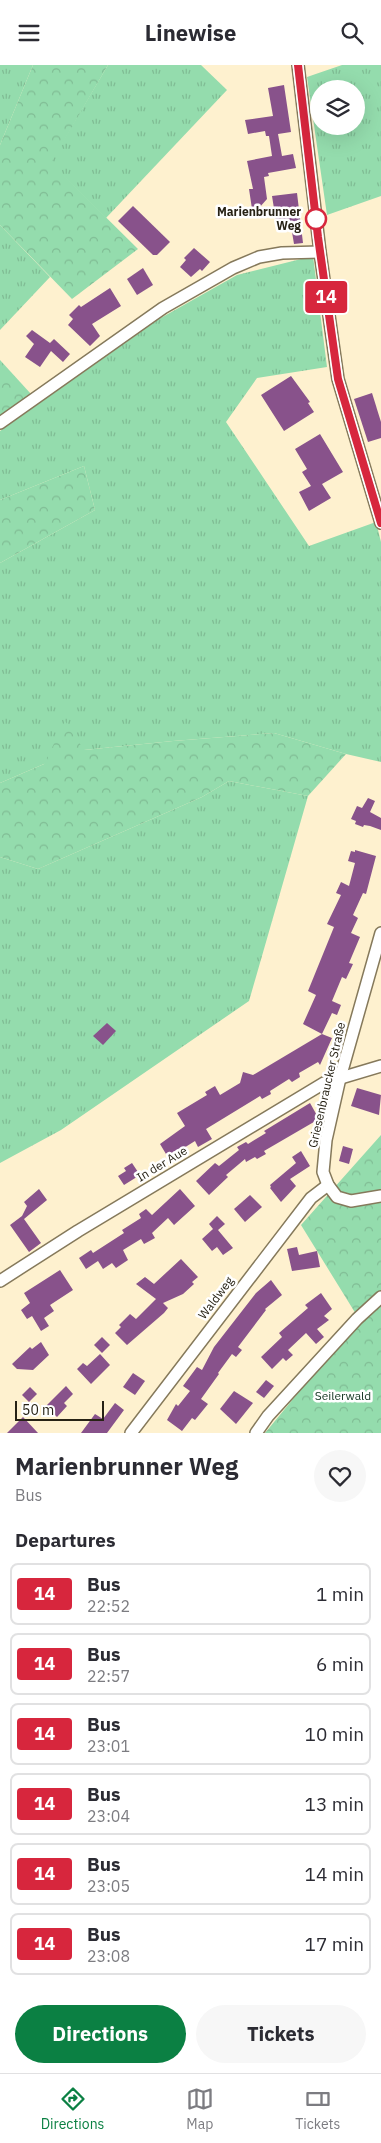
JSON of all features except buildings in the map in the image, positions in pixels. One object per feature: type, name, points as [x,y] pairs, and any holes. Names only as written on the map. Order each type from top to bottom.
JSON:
[{"type":"street","points":[[298,65],[320,252],[338,379],[381,523]]},
{"type":"street","points":[[0,423],[162,308],[232,268],[259,257],[282,253],[320,252]]},
{"type":"street","name":"Griesenbraucker Straße","points":[[328,1185],[323,1172],[326,1140],[340,1078],[381,933]]},
{"type":"street","name":"In der Aue","points":[[0,1281],[78,1231],[324,1083],[381,1066]]},
{"type":"street","points":[[328,1185],[337,1197],[351,1201],[381,1196]]},
{"type":"street","name":"Waldweg","points":[[131,1433],[311,1198],[328,1185]]},
{"type":"street","points":[[256,1433],[268,1416],[357,1319],[381,1297]]},
{"type":"green space","points":[[0,65],[33,65],[0,145]]},
{"type":"green space","points":[[33,65],[108,65],[51,163],[138,249],[72,299],[0,225],[0,145]]},
{"type":"green space","points":[[108,65],[201,65],[227,90],[106,218],[50,163]]},
{"type":"green space","points":[[342,65],[381,65],[381,196],[327,215],[315,135],[365,135],[365,80],[310,80],[310,98],[307,77]]},
{"type":"green space","points":[[0,225],[50,277],[0,330]]},
{"type":"green space","points":[[313,256],[327,367],[257,378],[226,422],[309,546],[376,522],[381,542],[381,762],[274,733],[84,750],[44,764],[0,783],[0,563],[95,510],[84,466],[0,500],[0,431],[159,319],[237,275]]},
{"type":"green space","points":[[0,360],[31,394],[0,417]]},
{"type":"green space","points":[[84,466],[95,510],[0,563],[0,500]]},
{"type":"green space","points":[[65,721],[84,750],[274,733],[346,754],[308,796],[229,781],[202,797],[38,869],[0,857],[0,783],[44,764]]},
{"type":"green space","points":[[229,781],[308,796],[249,1001],[61,1130],[0,1163],[0,857],[38,869],[202,797]]},
{"type":"green space","name":"Seilerwald","points":[[381,1135],[381,1433],[265,1433],[359,1319],[301,1225]]},
{"type":"bus line","name":"14","points":[[298,65],[318,237],[338,379],[355,442],[381,523]]},
{"type":"place","name":"Marienbrunner Weg","points":[[316,219]]}]
